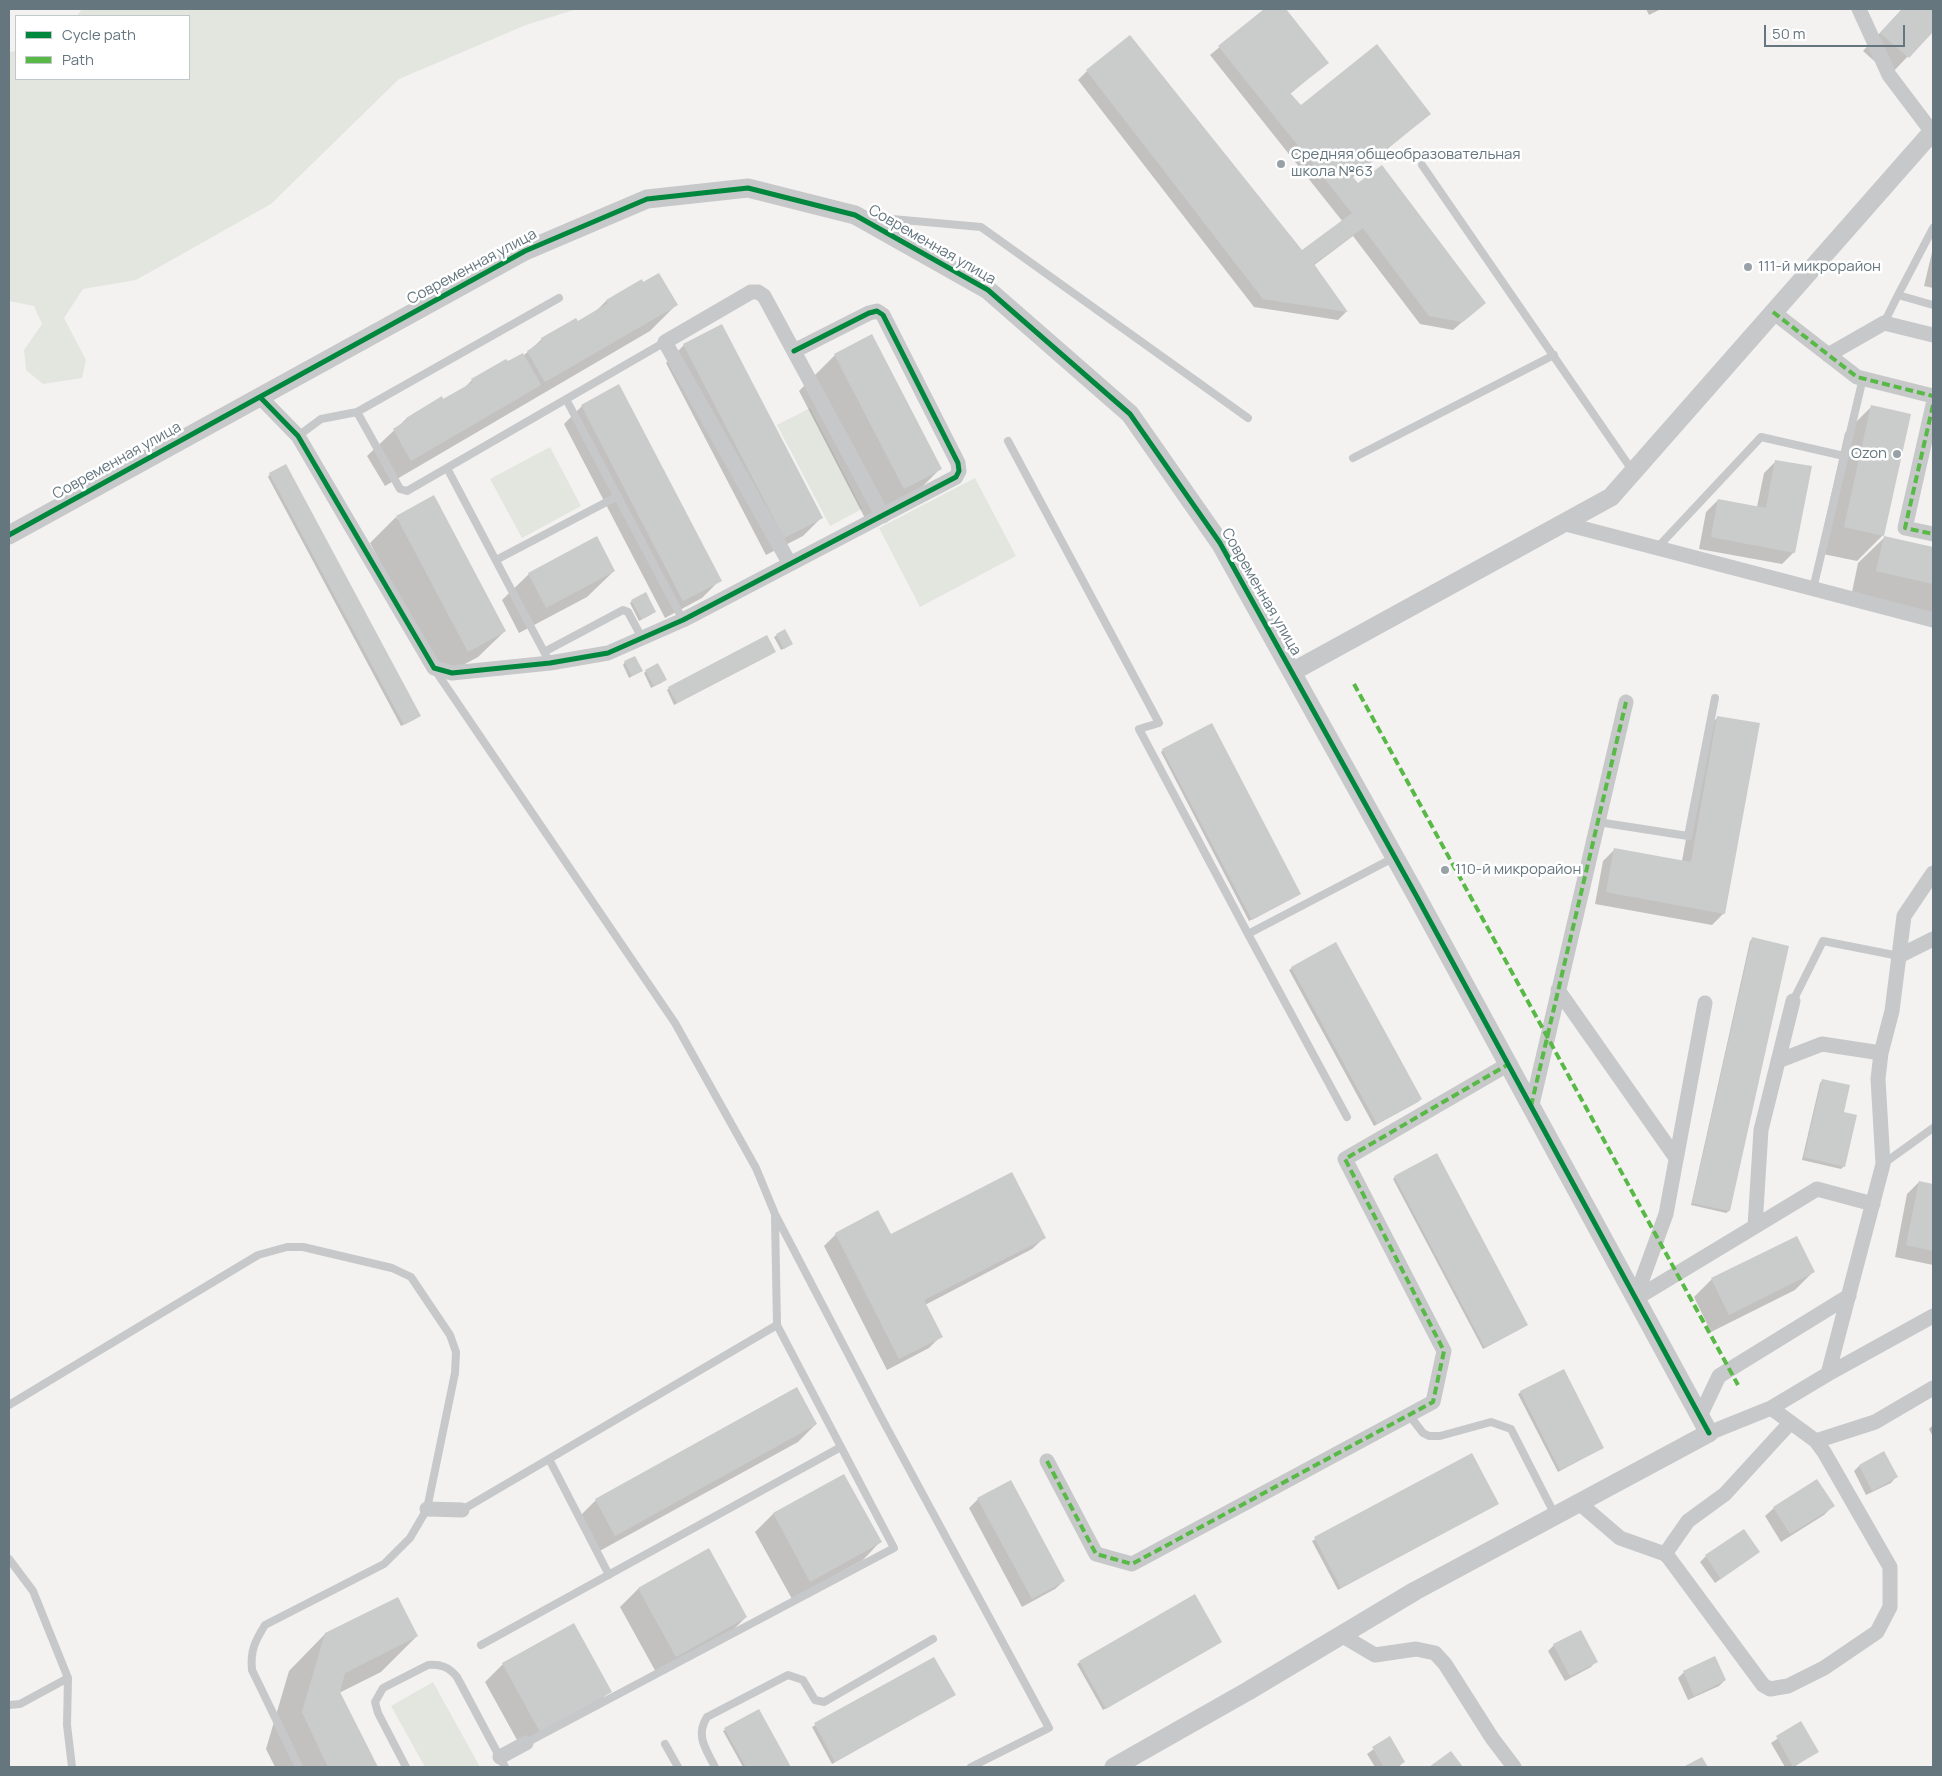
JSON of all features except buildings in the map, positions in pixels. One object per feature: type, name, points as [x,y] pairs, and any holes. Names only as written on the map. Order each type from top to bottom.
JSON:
[{"type":"street","points":[[1292,672],[1611,497],[1632,470],[1932,131],[1889,75],[1859,9]]},
{"type":"street","name":"Современная улица","points":[[9,534],[525,251],[647,199],[748,188],[855,215],[988,290],[1130,414],[1220,543],[1395,857],[1709,1434]]},
{"type":"street","points":[[790,564],[665,342],[751,292],[758,292],[764,296],[882,516]]},
{"type":"street","points":[[260,397],[298,436],[434,668],[452,673],[547,657],[608,653],[683,620],[956,477],[959,471],[958,462],[883,315],[877,311],[869,313],[794,352]]},
{"type":"street","points":[[1773,312],[1857,377],[1933,396]]},
{"type":"street","points":[[1828,355],[1884,323],[1933,335]]},
{"type":"street","points":[[1933,405],[1905,528],[1933,534]]},
{"type":"street","points":[[1562,524],[1933,620]]},
{"type":"street","points":[[1531,1109],[1626,702]]},
{"type":"street","points":[[1828,1374],[1883,1164],[1878,1079],[1881,1053],[1892,1011],[1904,916],[1933,874]]},
{"type":"street","points":[[1899,956],[1933,939]]},
{"type":"street","points":[[1558,990],[1676,1158]]},
{"type":"street","points":[[1755,1226],[1761,1130],[1793,1001]]},
{"type":"street","points":[[1635,1299],[1666,1214],[1706,1003]]},
{"type":"street","points":[[1778,1061],[1822,1044],[1881,1053]]},
{"type":"street","points":[[1047,1461],[1096,1554],[1132,1564],[1433,1402],[1444,1351],[1345,1159],[1507,1065]]},
{"type":"street","points":[[1635,1299],[1817,1189],[1873,1204]]},
{"type":"street","points":[[1700,1416],[1719,1376],[1849,1296]]},
{"type":"street","points":[[1114,1767],[1415,1591],[1555,1514],[1709,1434],[1771,1408],[1933,1316]]},
{"type":"street","points":[[1816,1441],[1875,1422],[1933,1388]]},
{"type":"street","points":[[1578,1502],[1620,1538],[1665,1554],[1763,1685],[1770,1689],[1788,1686],[1824,1668],[1877,1632],[1890,1607],[1890,1567],[1816,1441],[1771,1408]]},
{"type":"street","points":[[1665,1554],[1688,1521],[1725,1494],[1790,1422]]},
{"type":"street","points":[[427,1509],[462,1510]]},
{"type":"street","points":[[1341,1635],[1376,1656],[1416,1649],[1435,1653],[1445,1664],[1492,1738],[1514,1767]]},
{"type":"street","points":[[503,1762],[526,1743]]},
{"type":"lane","points":[[1422,165],[1632,470]]},
{"type":"lane","points":[[855,215],[981,227],[1248,418]]},
{"type":"lane","points":[[1884,323],[1933,228]]},
{"type":"lane","points":[[1898,294],[1933,305]]},
{"type":"lane","points":[[298,436],[321,419],[357,412],[559,298]]},
{"type":"lane","points":[[357,412],[403,491],[447,468],[665,342]]},
{"type":"lane","points":[[1353,458],[1554,355]]},
{"type":"lane","points":[[1813,588],[1863,378]]},
{"type":"lane","points":[[566,399],[683,620]]},
{"type":"lane","points":[[1657,548],[1761,437],[1844,456]]},
{"type":"lane","points":[[1008,441],[1159,723],[1140,729],[1347,1117]]},
{"type":"lane","points":[[447,468],[547,657],[623,610],[628,612],[642,638]]},
{"type":"lane","points":[[496,560],[618,496]]},
{"type":"lane","points":[[434,668],[675,1023],[756,1168],[775,1214],[881,1417],[1049,1728],[971,1767]]},
{"type":"lane","points":[[1598,822],[1688,836],[1715,698]]},
{"type":"lane","points":[[1248,934],[1395,857]]},
{"type":"lane","points":[[1793,1001],[1823,942],[1899,956]]},
{"type":"lane","points":[[1883,1164],[1933,1128]]},
{"type":"lane","points":[[526,1743],[894,1548],[777,1326],[775,1214]]},
{"type":"lane","points":[[9,1405],[258,1255],[274,1250],[303,1247],[392,1268],[402,1272],[417,1285],[450,1335],[456,1352],[455,1373],[427,1509],[410,1538],[384,1564],[265,1625],[253,1643],[251,1656],[252,1670],[299,1767]]},
{"type":"lane","points":[[462,1510],[777,1326]]},
{"type":"lane","points":[[1409,1415],[1422,1434],[1429,1436],[1440,1436],[1491,1422],[1511,1429],[1555,1514]]},
{"type":"lane","points":[[481,1645],[841,1447]]},
{"type":"lane","points":[[549,1459],[609,1575]]},
{"type":"lane","points":[[9,1559],[33,1591],[68,1678],[67,1725],[72,1767]]},
{"type":"lane","points":[[715,1767],[701,1740],[701,1727],[706,1717],[788,1675],[802,1680],[815,1700],[824,1702],[933,1639]]},
{"type":"lane","points":[[406,1767],[378,1713],[375,1702],[383,1688],[428,1665],[446,1666],[457,1677],[503,1762]]},
{"type":"lane","points":[[9,1705],[20,1704],[68,1678]]},
{"type":"lane","points":[[665,1744],[678,1767]]},
{"type":"shaded area","points":[[82,9],[577,9],[526,25],[399,79],[271,204],[136,280],[83,289],[64,318],[86,360],[82,378],[43,384],[26,370],[24,350],[42,324],[34,306],[9,301],[9,52],[15,51],[15,80],[190,80],[190,15],[78,15]]},
{"type":"shaded area","points":[[810,408],[862,509],[830,526],[777,425]]},
{"type":"shaded area","points":[[550,447],[581,506],[522,538],[490,479]]},
{"type":"shaded area","points":[[975,478],[1016,556],[920,607],[879,528]]},
{"type":"shaded area","points":[[433,1682],[480,1767],[425,1767],[391,1706]]},
{"type":"marked path","points":[[1773,312],[1857,377],[1933,396]]},
{"type":"marked path","points":[[1933,405],[1905,528],[1933,534]]},
{"type":"marked path","points":[[1354,684],[1738,1385]]},
{"type":"marked path","points":[[1531,1106],[1626,702]]},
{"type":"marked path","points":[[1047,1461],[1096,1554],[1132,1564],[1433,1402],[1444,1351],[1345,1159],[1507,1065]]},
{"type":"cycle path","points":[[9,535],[525,251],[647,199],[748,188],[855,215],[988,290],[1130,414],[1220,543],[1417,897],[1709,1433]]},
{"type":"cycle path","points":[[260,397],[298,436],[434,668],[452,673],[550,663],[608,653],[683,620],[956,477],[959,471],[958,463],[883,315],[877,311],[869,313],[794,351]]},
{"type":"place","name":"Средняя общеобразовательная школа №63","points":[[1281,164]]},
{"type":"place","name":"111-й микрорайон","points":[[1748,267]]},
{"type":"place","name":"Ozon","points":[[1897,454]]},
{"type":"place","name":"110-й микрорайон","points":[[1445,870]]}]
